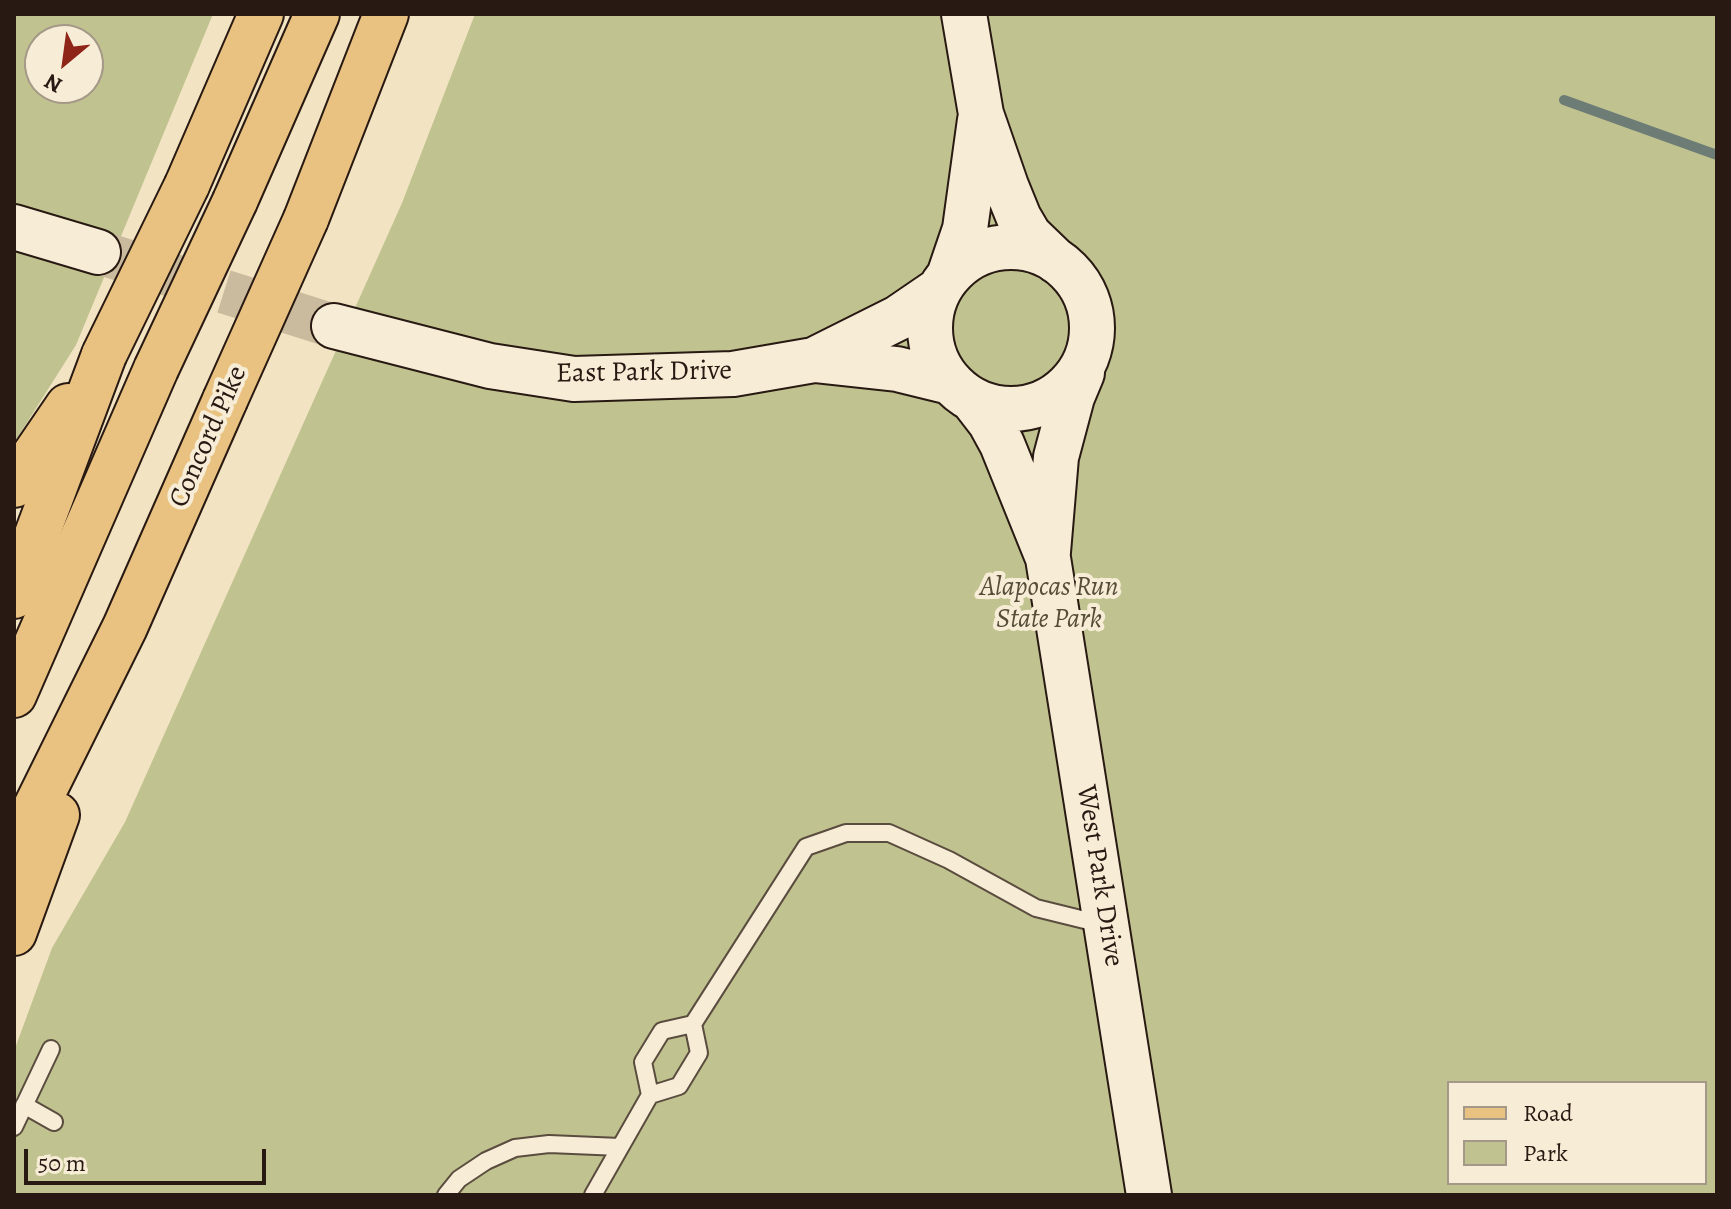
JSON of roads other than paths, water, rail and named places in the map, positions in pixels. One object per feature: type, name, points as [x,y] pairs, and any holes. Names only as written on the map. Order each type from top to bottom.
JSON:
[{"type":"main road","points":[[14,596],[104,355],[187,185],[261,14]]},
{"type":"main road","points":[[14,695],[156,369],[235,201],[317,14]]},
{"type":"main road","name":"Concord Pike","points":[[14,851],[125,627],[306,219],[386,14]]},
{"type":"main road","points":[[14,485],[104,355]]},
{"type":"main road","points":[[14,933],[125,627]]},
{"type":"street","points":[[964,14],[981,114],[1019,218],[1037,245],[1079,283],[1091,312],[1091,344],[1085,364],[1070,385],[1049,401],[1011,410],[985,405],[962,391],[935,358],[930,330],[930,317],[965,229],[981,114]]},
{"type":"street","points":[[14,227],[98,252]]},
{"type":"street","points":[[944,283],[967,260],[1000,248],[1024,248],[1057,261]]},
{"type":"street","name":"East Park Drive","points":[[814,360],[898,318],[944,283]]},
{"type":"street","name":"East Park Drive","points":[[334,326],[490,366],[574,379],[733,374],[814,360],[897,369],[962,391]]},
{"type":"street","name":"West Park Drive","points":[[1048,558],[1056,457],[1072,397],[1085,364]]},
{"type":"street","name":"West Park Drive","points":[[962,391],[990,422],[1002,444],[1048,558],[1149,1195]]},
{"type":"lane","points":[[650,1095],[679,1086],[699,1053],[693,1024],[806,847],[846,833],[889,833],[949,860],[1036,908],[1106,925]]},
{"type":"lane","points":[[593,1195],[650,1095],[643,1062],[649,1051],[662,1031],[693,1024]]},
{"type":"lane","points":[[14,1127],[51,1049]]},
{"type":"lane","points":[[24,1105],[54,1122]]},
{"type":"lane","points":[[446,1195],[459,1179],[486,1161],[515,1148],[549,1144],[620,1147]]},
{"type":"waterway","points":[[1564,100],[1717,155]]},
{"type":"tunnel","points":[[98,252],[334,326]]},
{"type":"park label","name":"Alapocas Run State Park","points":[[1049,604]]}]
